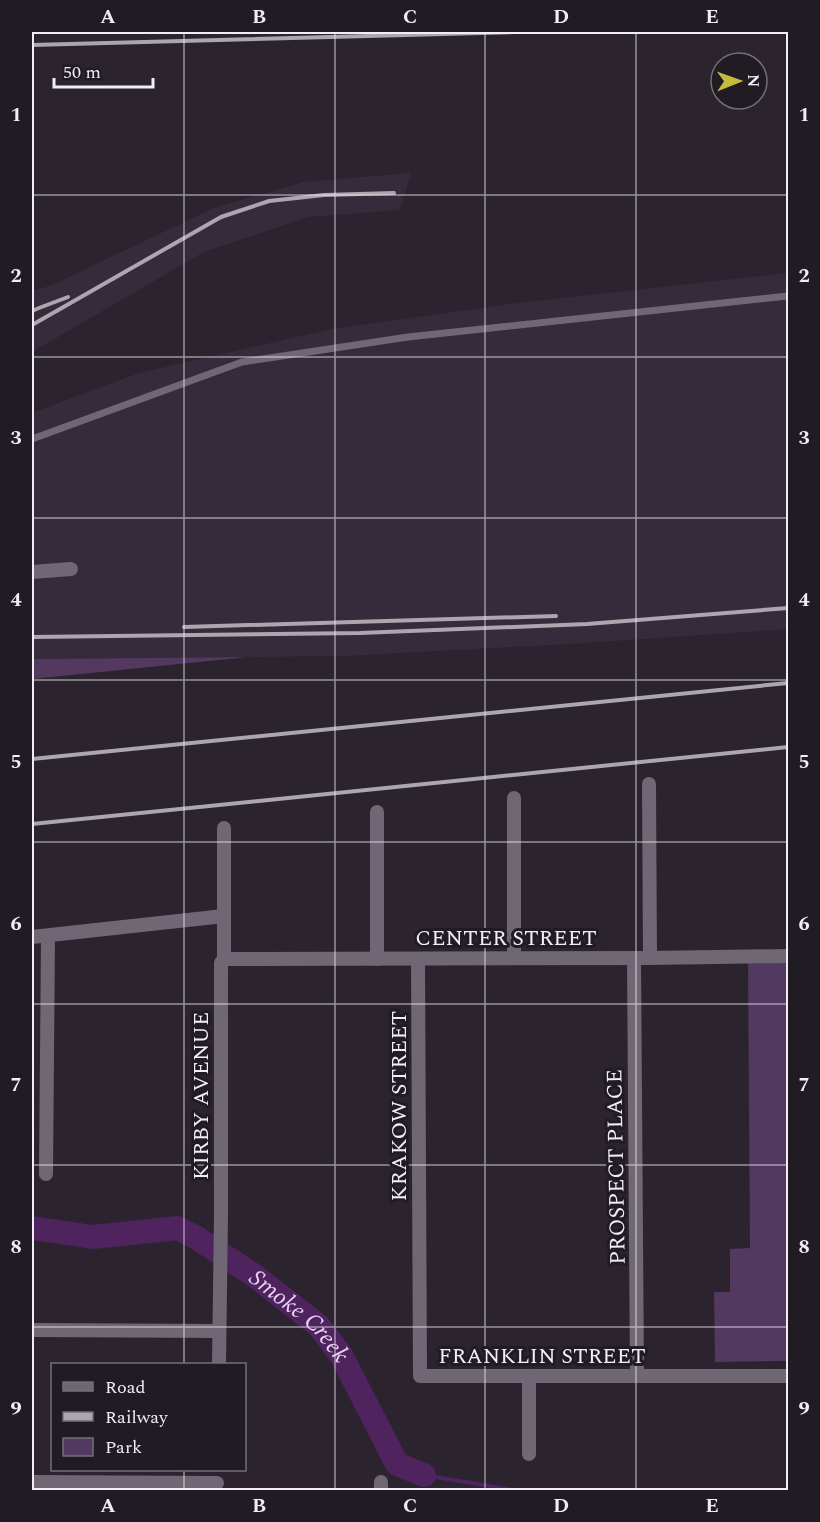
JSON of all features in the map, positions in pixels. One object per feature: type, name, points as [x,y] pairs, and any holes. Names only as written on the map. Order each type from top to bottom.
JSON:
[{"type":"street","points":[[32,572],[71,569]]},
{"type":"street","points":[[649,784],[650,958]]},
{"type":"street","points":[[513,958],[514,798]]},
{"type":"street","points":[[377,812],[377,959]]},
{"type":"street","name":"KIRBY AVENUE","points":[[219,1363],[224,828]]},
{"type":"street","points":[[32,937],[224,916]]},
{"type":"street","points":[[46,1173],[48,936]]},
{"type":"street","name":"CENTER STREET","points":[[224,959],[789,956]]},
{"type":"street","name":"PROSPECT PLACE","points":[[634,958],[637,1376]]},
{"type":"street","name":"KRAKOW STREET","points":[[418,959],[420,1252]]},
{"type":"street","name":"FRANKLIN STREET","points":[[420,1252],[420,1376],[789,1376]]},
{"type":"street","points":[[32,1330],[219,1331]]},
{"type":"street","points":[[529,1376],[529,1454]]},
{"type":"street","points":[[32,1482],[217,1481]]},
{"type":"lane","points":[[32,440],[242,362],[408,337],[789,296]]},
{"type":"shaded area","points":[[411,173],[400,210],[308,217],[204,252],[32,352],[32,291],[50,286],[216,207],[304,182]]},
{"type":"shaded area","points":[[788,273],[788,629],[346,656],[32,659],[32,413],[139,373],[332,329],[510,304]]},
{"type":"green space","points":[[248,657],[32,679],[32,659]]},
{"type":"green space","points":[[748,960],[788,960],[788,1361],[715,1362],[714,1292],[730,1292],[730,1249],[750,1248]]},
{"type":"waterway","name":"Smoke Creek","points":[[32,1228],[93,1237],[178,1228],[197,1238],[255,1276],[319,1326],[341,1355],[397,1464],[424,1475]]},
{"type":"waterway","name":"Smoke Creek","points":[[424,1475],[513,1490]]},
{"type":"railway","points":[[32,45],[515,32]]},
{"type":"railway","points":[[32,325],[221,217],[269,201],[324,195],[394,193]]},
{"type":"railway","points":[[32,311],[68,297]]},
{"type":"railway","points":[[32,637],[360,633],[587,624],[788,608]]},
{"type":"railway","points":[[184,627],[556,616]]},
{"type":"railway","points":[[32,759],[788,683]]},
{"type":"railway","points":[[32,824],[788,747]]}]
